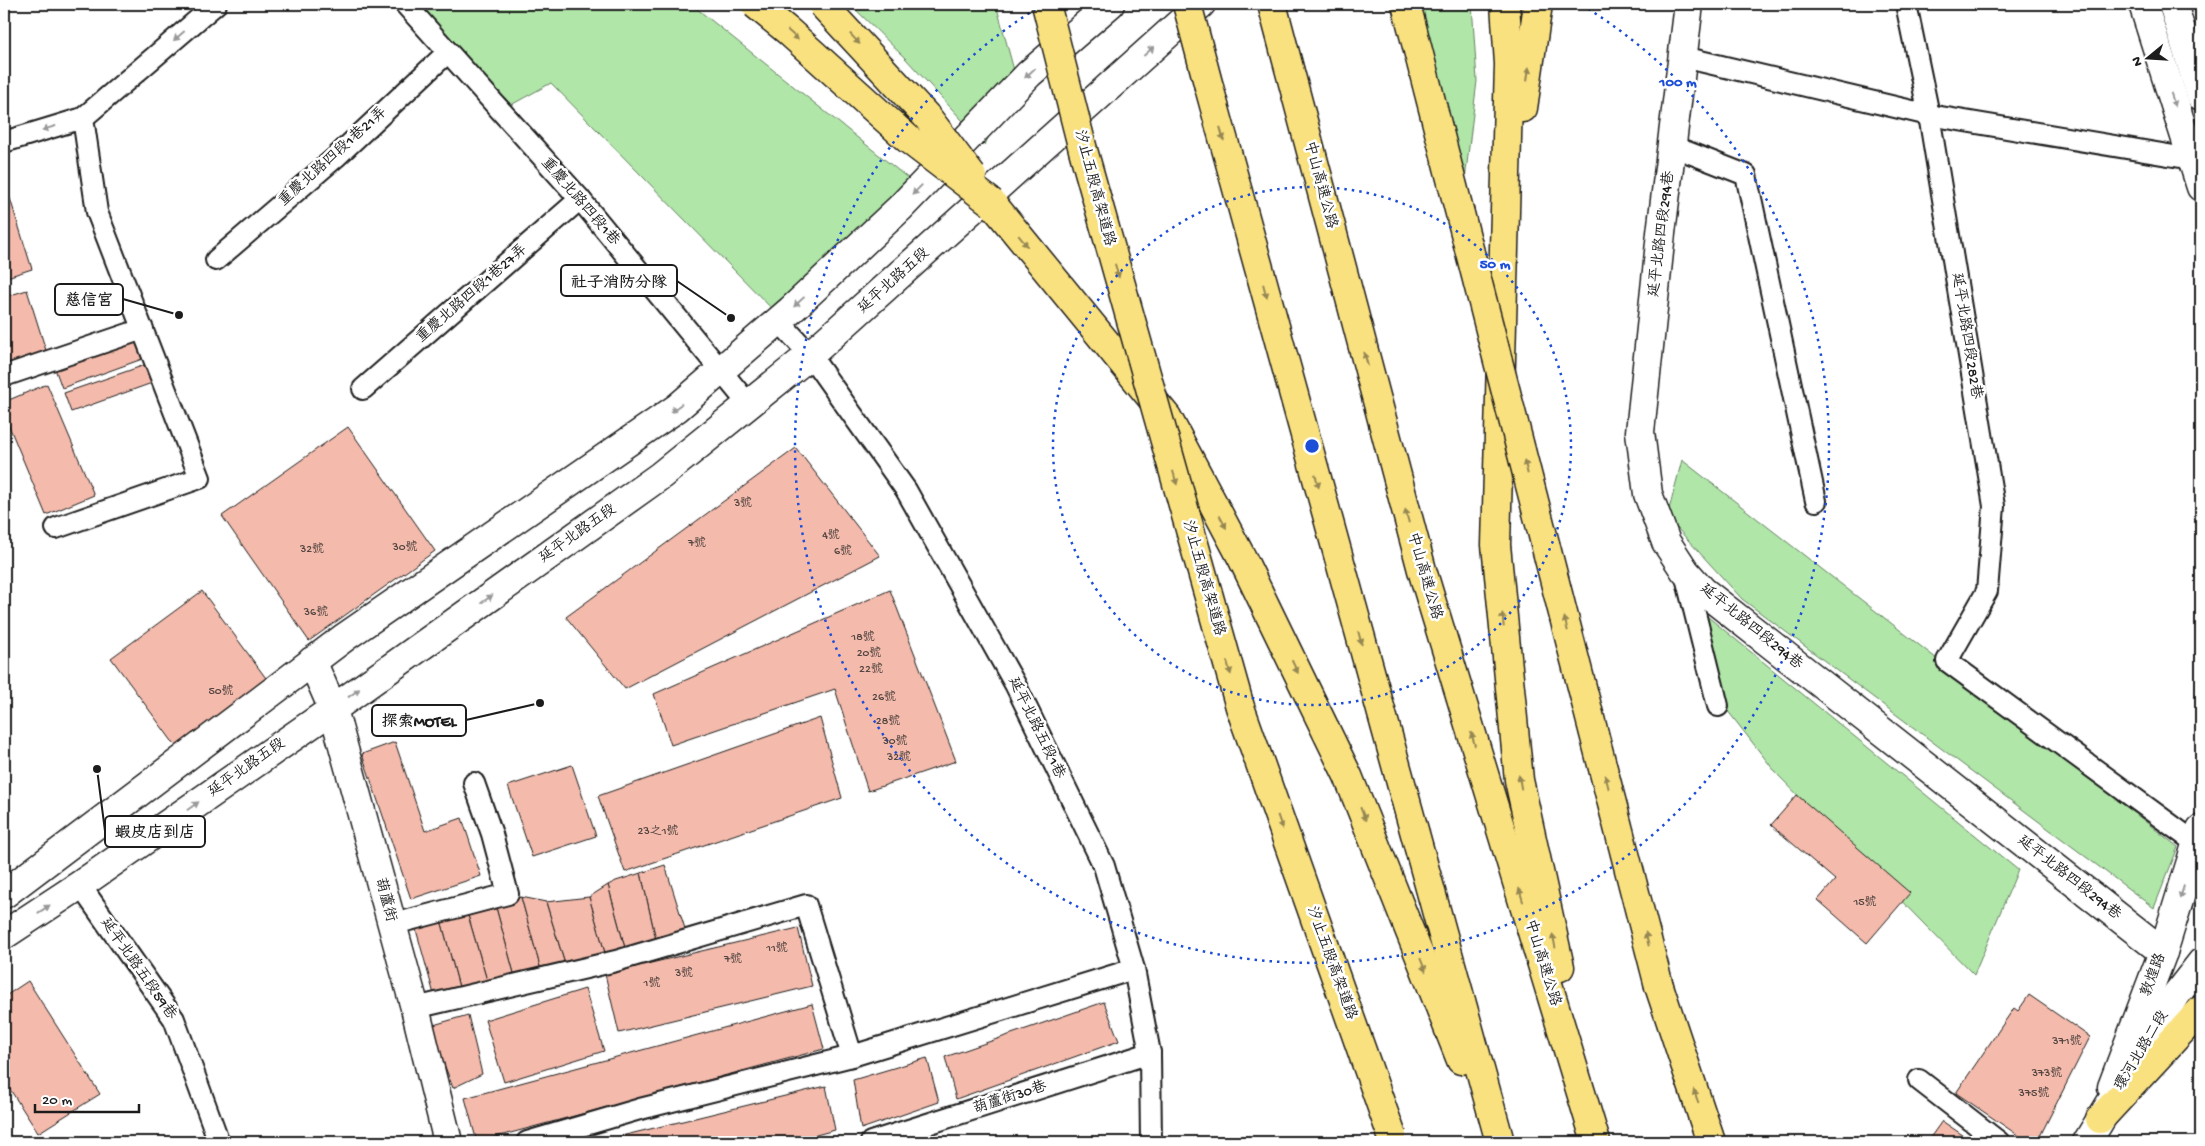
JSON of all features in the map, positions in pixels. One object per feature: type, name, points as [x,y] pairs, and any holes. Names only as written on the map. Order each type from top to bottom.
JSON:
[{"type":"highway","points":[[755,4],[788,31],[908,139],[992,203]]},
{"type":"highway","points":[[822,4],[928,118],[992,203],[1167,417],[1242,558],[1348,776],[1494,1142]]},
{"type":"highway","name":"汐止五股高架道路","points":[[1046,4],[1083,150],[1240,707],[1394,1142]]},
{"type":"highway","points":[[1187,4],[1500,1142]]},
{"type":"highway","points":[[1406,4],[1659,986],[1711,1142]]},
{"type":"highway","points":[[1505,4],[1509,64],[1502,261],[1496,546],[1519,780],[1597,1142]]},
{"type":"highway","points":[[1502,261],[1538,4]]},
{"type":"highway","name":"中山高速公路","points":[[1274,11],[1422,570],[1597,1142]]},
{"type":"highway","points":[[2100,1119],[2201,1010]]},
{"type":"street","points":[[4,894],[312,661],[677,408],[779,321],[900,208],[1029,74],[1110,4]]},
{"type":"street","name":"延平北路五段","points":[[4,935],[80,885],[332,709],[660,476],[810,356],[1114,84],[1200,4]]},
{"type":"street","name":"延平北路四段294巷","points":[[1690,4],[1640,432],[1648,494],[1666,542],[1685,571],[1703,591],[2163,952]]},
{"type":"street","points":[[2143,4],[2201,187]]},
{"type":"street","points":[[2173,4],[2201,96]]},
{"type":"street","name":"葫蘆街","points":[[312,661],[332,709],[415,1008],[448,1142]]},
{"type":"street","name":"敦煌路","points":[[2100,1119],[2163,952],[2199,836]]},
{"type":"street","name":"環河北路二段","points":[[2087,1142],[2176,995],[2201,963]]},
{"type":"lane","points":[[4,142],[83,118],[216,4]]},
{"type":"lane","name":"重慶北路四段1巷","points":[[405,4],[580,199],[749,405]]},
{"type":"lane","name":"延平北路四段282巷","points":[[1906,4],[1929,115],[1994,506],[1987,591],[1947,661],[2199,836]]},
{"type":"lane","name":"重慶北路四段1巷21弄","points":[[216,260],[336,157],[448,52]]},
{"type":"lane","points":[[1683,57],[1929,115],[2192,159]]},
{"type":"lane","points":[[56,528],[200,478],[96,212],[83,118]]},
{"type":"lane","name":"延平北路四段294巷","points":[[1672,146],[1746,175],[1816,501]]},
{"type":"lane","name":"重慶北路四段1巷27弄","points":[[363,389],[580,199]]},
{"type":"lane","name":"延平北路五段1巷","points":[[779,321],[810,356],[906,490],[1015,684],[1104,866],[1134,969],[1150,1053],[1151,1142]]},
{"type":"lane","points":[[4,376],[143,329]]},
{"type":"lane","points":[[1685,571],[1718,706]]},
{"type":"lane","points":[[474,783],[492,834],[508,894],[394,924],[415,1008],[616,961],[806,905],[852,1056]]},
{"type":"lane","name":"延平北路五段59巷","points":[[80,885],[174,1019],[219,1142]]},
{"type":"lane","points":[[527,1142],[640,1109],[852,1056],[1134,969]]},
{"type":"lane","name":"葫蘆街30巷","points":[[871,1142],[1150,1053]]},
{"type":"lane","points":[[1920,1080],[1999,1142]]},
{"type":"green space","points":[[420,4],[691,4],[914,183],[778,315],[551,83],[511,105]]},
{"type":"green space","points":[[850,4],[996,4],[1015,74],[985,145],[906,59]]},
{"type":"green space","points":[[1418,4],[1472,4],[1477,81],[1465,180]]},
{"type":"green space","points":[[1682,460],[2178,847],[2154,908],[1742,599],[1667,517]]},
{"type":"green space","points":[[1702,612],[2018,870],[1974,975],[1777,774],[1727,710]]},
{"type":"building","points":[[4,179],[32,269],[4,278]]},
{"type":"building","points":[[27,290],[49,360],[4,374],[4,297]]},
{"type":"building","points":[[135,333],[145,358],[62,388],[53,363]]},
{"type":"building","points":[[145,365],[152,383],[71,412],[64,393]]},
{"type":"building","points":[[47,384],[94,495],[46,515],[4,414],[4,402]]},
{"type":"building","points":[[348,427],[435,551],[309,641],[222,516]]},
{"type":"building","points":[[796,448],[880,556],[625,689],[566,617]]},
{"type":"building","points":[[890,590],[956,761],[868,791],[835,689],[671,745],[654,694]]},
{"type":"building","points":[[202,591],[271,685],[180,752],[111,658]]},
{"type":"building","points":[[820,718],[842,798],[625,872],[598,796]]},
{"type":"building","points":[[395,742],[425,831],[462,818],[481,876],[411,899],[362,754]]},
{"type":"building","points":[[572,765],[596,836],[532,857],[508,786]]},
{"type":"building","points":[[1797,795],[1910,893],[1867,943],[1818,900],[1835,880],[1771,825]]},
{"type":"building","points":[[665,865],[686,932],[656,940],[641,873]]},
{"type":"building","points":[[641,873],[656,940],[625,948],[608,885]]},
{"type":"building","points":[[608,885],[625,948],[605,953],[589,897]]},
{"type":"building","points":[[521,897],[541,970],[515,977],[495,904]]},
{"type":"building","points":[[521,897],[546,902],[565,964],[541,970]]},
{"type":"building","points":[[589,897],[605,953],[565,964],[546,902]]},
{"type":"building","points":[[495,904],[515,977],[488,984],[467,912]]},
{"type":"building","points":[[467,912],[488,984],[460,991],[441,920]]},
{"type":"building","points":[[441,920],[460,991],[435,998],[415,926]]},
{"type":"building","points":[[798,928],[812,986],[619,1033],[605,974]]},
{"type":"building","points":[[28,981],[100,1094],[38,1133],[4,1080],[4,997]]},
{"type":"building","points":[[585,989],[604,1051],[504,1082],[485,1020]]},
{"type":"building","points":[[2029,995],[2090,1037],[2037,1142],[2028,1142],[1956,1093],[2014,1008],[2018,1011]]},
{"type":"building","points":[[1104,1002],[1119,1041],[956,1099],[945,1057]]},
{"type":"building","points":[[812,1004],[824,1049],[477,1142],[465,1098]]},
{"type":"building","points":[[468,1015],[482,1074],[453,1088],[430,1026]]},
{"type":"building","points":[[927,1058],[939,1102],[861,1129],[853,1080]]},
{"type":"building","points":[[826,1086],[835,1130],[790,1142],[597,1142]]},
{"type":"building","points":[[1942,1121],[1973,1142],[1927,1142]]},
{"type":"place","name":"慈信宮","points":[[179,315]]},
{"type":"place","name":"社子消防分隊","points":[[731,318]]},
{"type":"place","name":"探索MOTEL","points":[[540,703]]},
{"type":"place","name":"蝦皮店到店","points":[[97,769]]}]
